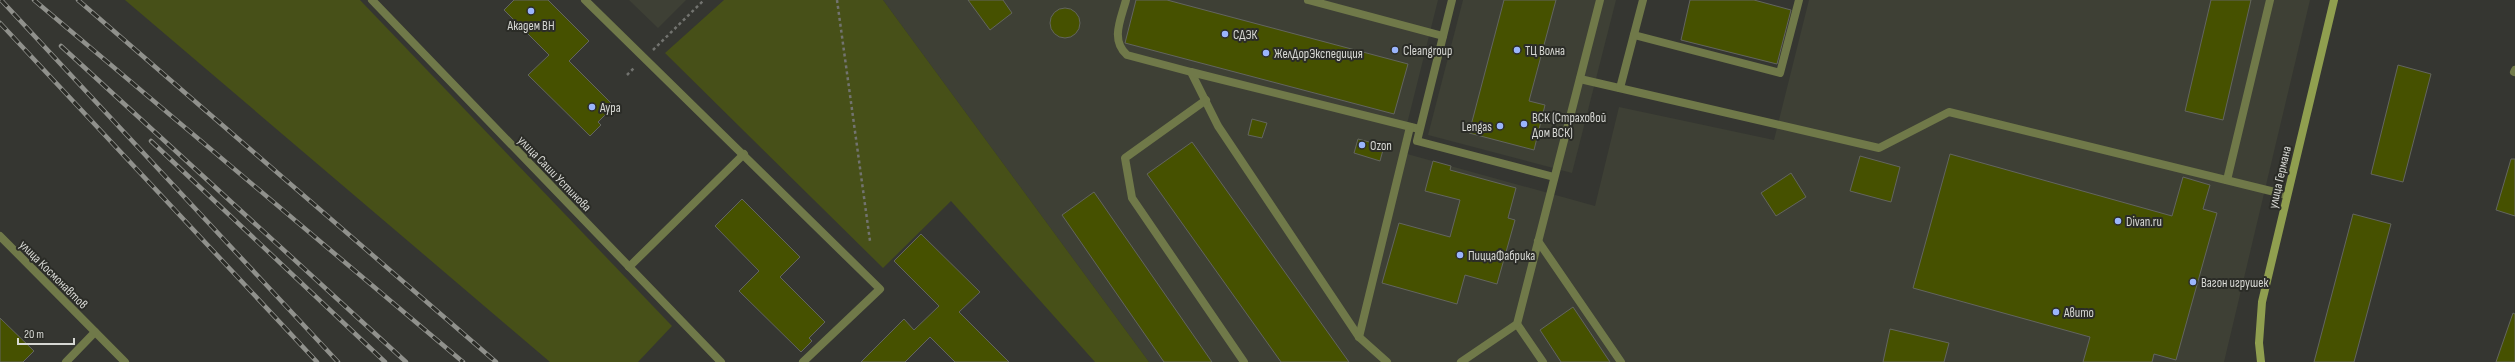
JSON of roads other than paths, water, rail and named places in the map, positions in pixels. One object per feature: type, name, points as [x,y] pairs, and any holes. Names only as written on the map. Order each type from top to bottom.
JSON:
[{"type":"main road","name":"улица Германа","points":[[2261,362],[2259,343],[2262,302],[2334,0]]},
{"type":"street","name":"улица Саши Устинова","points":[[372,0],[720,362]]},
{"type":"street","points":[[585,0],[744,154],[880,289],[803,362]]},
{"type":"street","points":[[1126,0],[1117,33],[1122,51],[1127,55],[1419,129]]},
{"type":"street","points":[[1308,0],[1443,36]]},
{"type":"street","points":[[1452,0],[1417,141],[1554,177]]},
{"type":"street","points":[[1461,362],[1517,324],[1600,0]]},
{"type":"street","points":[[1620,88],[1643,0]]},
{"type":"street","points":[[1634,35],[1780,73],[1799,0]]},
{"type":"street","points":[[2227,180],[2270,0]]},
{"type":"street","points":[[1191,72],[1218,126],[1359,337],[1387,362]]},
{"type":"street","points":[[1580,79],[1879,148],[1949,112],[2287,195]]},
{"type":"street","points":[[1206,100],[1125,158],[1132,198],[1244,362]]},
{"type":"street","points":[[1359,337],[1410,127]]},
{"type":"street","points":[[629,267],[744,154]]},
{"type":"street","name":"улица Космонавтов","points":[[0,236],[125,362]]},
{"type":"street","points":[[1538,241],[1621,362]]},
{"type":"street","points":[[1517,324],[1543,362]]},
{"type":"street","points":[[66,362],[95,332]]},
{"type":"railway","points":[[1,0],[338,362]]},
{"type":"railway","points":[[34,0],[463,362]]},
{"type":"railway","points":[[78,0],[496,362]]},
{"type":"railway","points":[[0,23],[317,362]]},
{"type":"railway","points":[[61,46],[406,362]]},
{"type":"railway","points":[[151,141],[385,362]]},
{"type":"place","name":"Академ ВН","points":[[531,11]]},
{"type":"place","name":"СДЭК","points":[[1225,34]]},
{"type":"place","name":"Cleangroup","points":[[1395,50]]},
{"type":"place","name":"ТЦ Волна","points":[[1517,50]]},
{"type":"place","name":"ЖелДорЭкспедиция","points":[[1266,53]]},
{"type":"place","name":"Аура","points":[[592,107]]},
{"type":"place","name":"ВСК (Страховой Дом ВСК)","points":[[1524,124]]},
{"type":"place","name":"Lengas","points":[[1500,126]]},
{"type":"place","name":"Ozon","points":[[1362,145]]},
{"type":"place","name":"Divan.ru","points":[[2118,221]]},
{"type":"place","name":"ПиццаФабрика","points":[[1460,255]]},
{"type":"place","name":"Вагон игрушек","points":[[2193,282]]},
{"type":"place","name":"Авито","points":[[2056,312]]}]
